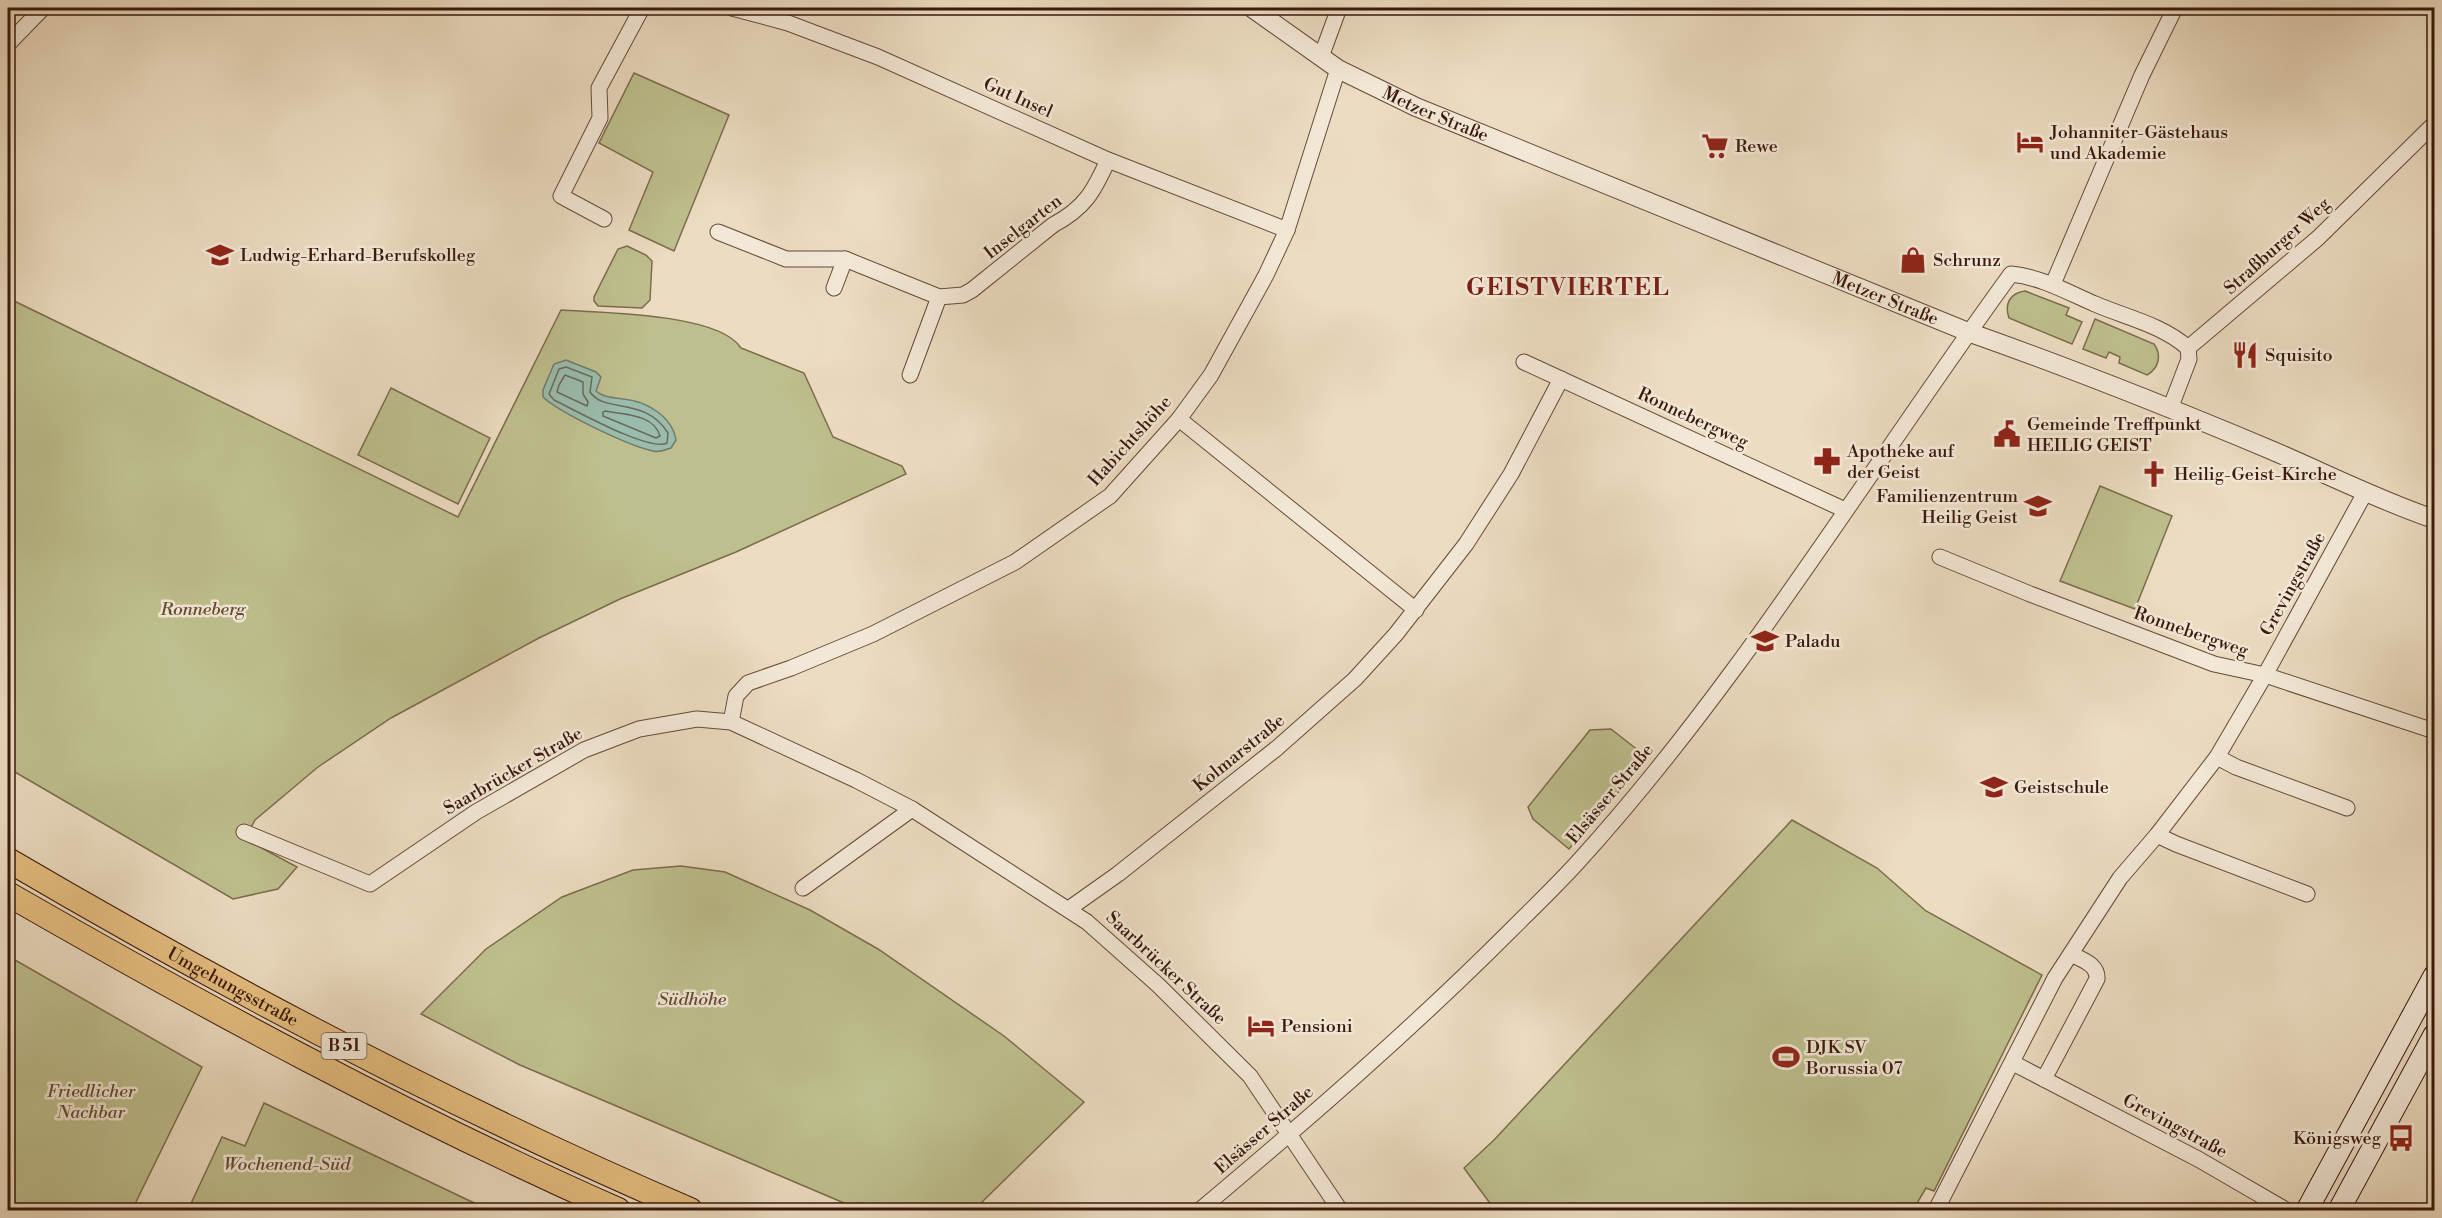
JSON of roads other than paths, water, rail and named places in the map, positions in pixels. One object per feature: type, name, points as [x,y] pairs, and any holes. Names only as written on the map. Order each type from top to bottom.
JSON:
[{"type":"highway","name":"Umgehungsstraße","points":[[8,860],[191,964],[348,1048],[566,1155],[690,1210]]},
{"type":"highway","name":"Umgehungsstraße","points":[[8,894],[138,968],[333,1072],[511,1161],[618,1210]]},
{"type":"main road","points":[[2307,1210],[2434,977]]},
{"type":"main road","points":[[2339,1210],[2434,1035]]},
{"type":"street","points":[[8,44],[43,8]]},
{"type":"street","points":[[603,219],[561,196],[600,118],[599,88],[642,8]]},
{"type":"street","name":"Gut Insel","points":[[732,8],[788,23],[878,57],[1108,160],[1287,230]]},
{"type":"street","name":"Metzer Straße","points":[[1252,8],[1338,69],[1416,107],[1968,332],[2170,409],[2434,519]]},
{"type":"street","points":[[1321,57],[1339,8]]},
{"type":"street","points":[[2170,409],[2188,359],[2188,348],[2166,332],[2053,285],[2142,75],[2175,8]]},
{"type":"street","name":"Habichtshöhe","points":[[731,722],[736,696],[748,683],[791,669],[873,634],[1015,562],[1110,496],[1179,419],[1211,375],[1266,275],[1287,230],[1338,69]]},
{"type":"street","name":"Straßburger Weg","points":[[2188,348],[2318,238],[2434,124]]},
{"type":"street","name":"Inselgarten","points":[[939,297],[963,295],[972,290],[1053,225],[1076,211],[1094,192],[1108,160]]},
{"type":"street","points":[[718,232],[786,259],[846,259],[939,297],[909,375]]},
{"type":"street","points":[[834,288],[846,259]]},
{"type":"street","name":"Elsässer Straße","points":[[1200,1210],[1290,1134],[1445,996],[1576,864],[1663,762],[1803,573],[1968,332],[2011,274],[2023,275],[2053,285]]},
{"type":"street","name":"Ronnebergweg","points":[[1524,362],[1845,510]]},
{"type":"street","name":"Kolmarstraße","points":[[1070,909],[1311,719],[1355,679],[1416,610],[1466,544],[1511,474],[1561,379]]},
{"type":"street","points":[[1179,419],[1416,610]]},
{"type":"street","name":"Grevingstraße","points":[[1936,1210],[2055,978],[2120,878],[2157,835],[2217,757],[2265,675],[2366,491]]},
{"type":"street","name":"Ronnebergweg","points":[[1940,557],[2214,664],[2265,675],[2434,730]]},
{"type":"street","name":"Saarbrücker Straße","points":[[244,832],[370,884],[476,812],[584,750],[639,729],[697,719],[731,722],[856,780],[912,809],[1070,909],[1158,985],[1250,1076],[1340,1210]]},
{"type":"street","points":[[2217,757],[2236,767],[2347,808]]},
{"type":"street","points":[[803,888],[912,809]]},
{"type":"street","points":[[2157,835],[2307,894]]},
{"type":"street","points":[[2044,1079],[2097,979],[2098,974],[2094,967],[2071,954]]},
{"type":"street","name":"Grevingstraße","points":[[2013,1063],[2198,1159],[2286,1210]]},
{"type":"water","points":[[566,360],[596,372],[601,377],[596,391],[599,393],[608,397],[632,400],[657,411],[674,431],[676,440],[671,448],[655,452],[628,443],[579,420],[543,397],[543,390],[554,364]]},
{"type":"place","name":"Johanniter-Gästehaus und Akademie","points":[[2030,142]]},
{"type":"place","name":"Rewe","points":[[1715,146]]},
{"type":"place","name":"Ludwig-Erhard-Berufskolleg","points":[[220,255]]},
{"type":"place","name":"Schrunz","points":[[1913,260]]},
{"type":"place","name":"Squisito","points":[[2245,355]]},
{"type":"place","name":"Gemeinde Treffpunkt HEILIG GEIST","points":[[2007,434]]},
{"type":"place","name":"Apotheke auf der Geist","points":[[1827,461]]},
{"type":"place","name":"Heilig-Geist-Kirche","points":[[2154,474]]},
{"type":"place","name":"Familienzentrum Heilig Geist","points":[[2038,506]]},
{"type":"place","name":"Paladu","points":[[1765,641]]},
{"type":"place","name":"Geistschule","points":[[1994,787]]},
{"type":"place","name":"Pensioni","points":[[1261,1026]]},
{"type":"place","name":"DJK SV Borussia 07","points":[[1786,1057]]},
{"type":"place","name":"Königsweg","points":[[2401,1138]]},
{"type":"district","name":"GEISTVIERTEL","points":[[1568,288]]},
{"type":"park label","name":"Ronneberg","points":[[203,609]]},
{"type":"park label","name":"Südhöhe","points":[[692,999]]},
{"type":"park label","name":"Friedlicher Nachbar","points":[[91,1101]]},
{"type":"park label","name":"Wochenend-Süd","points":[[287,1164]]}]
